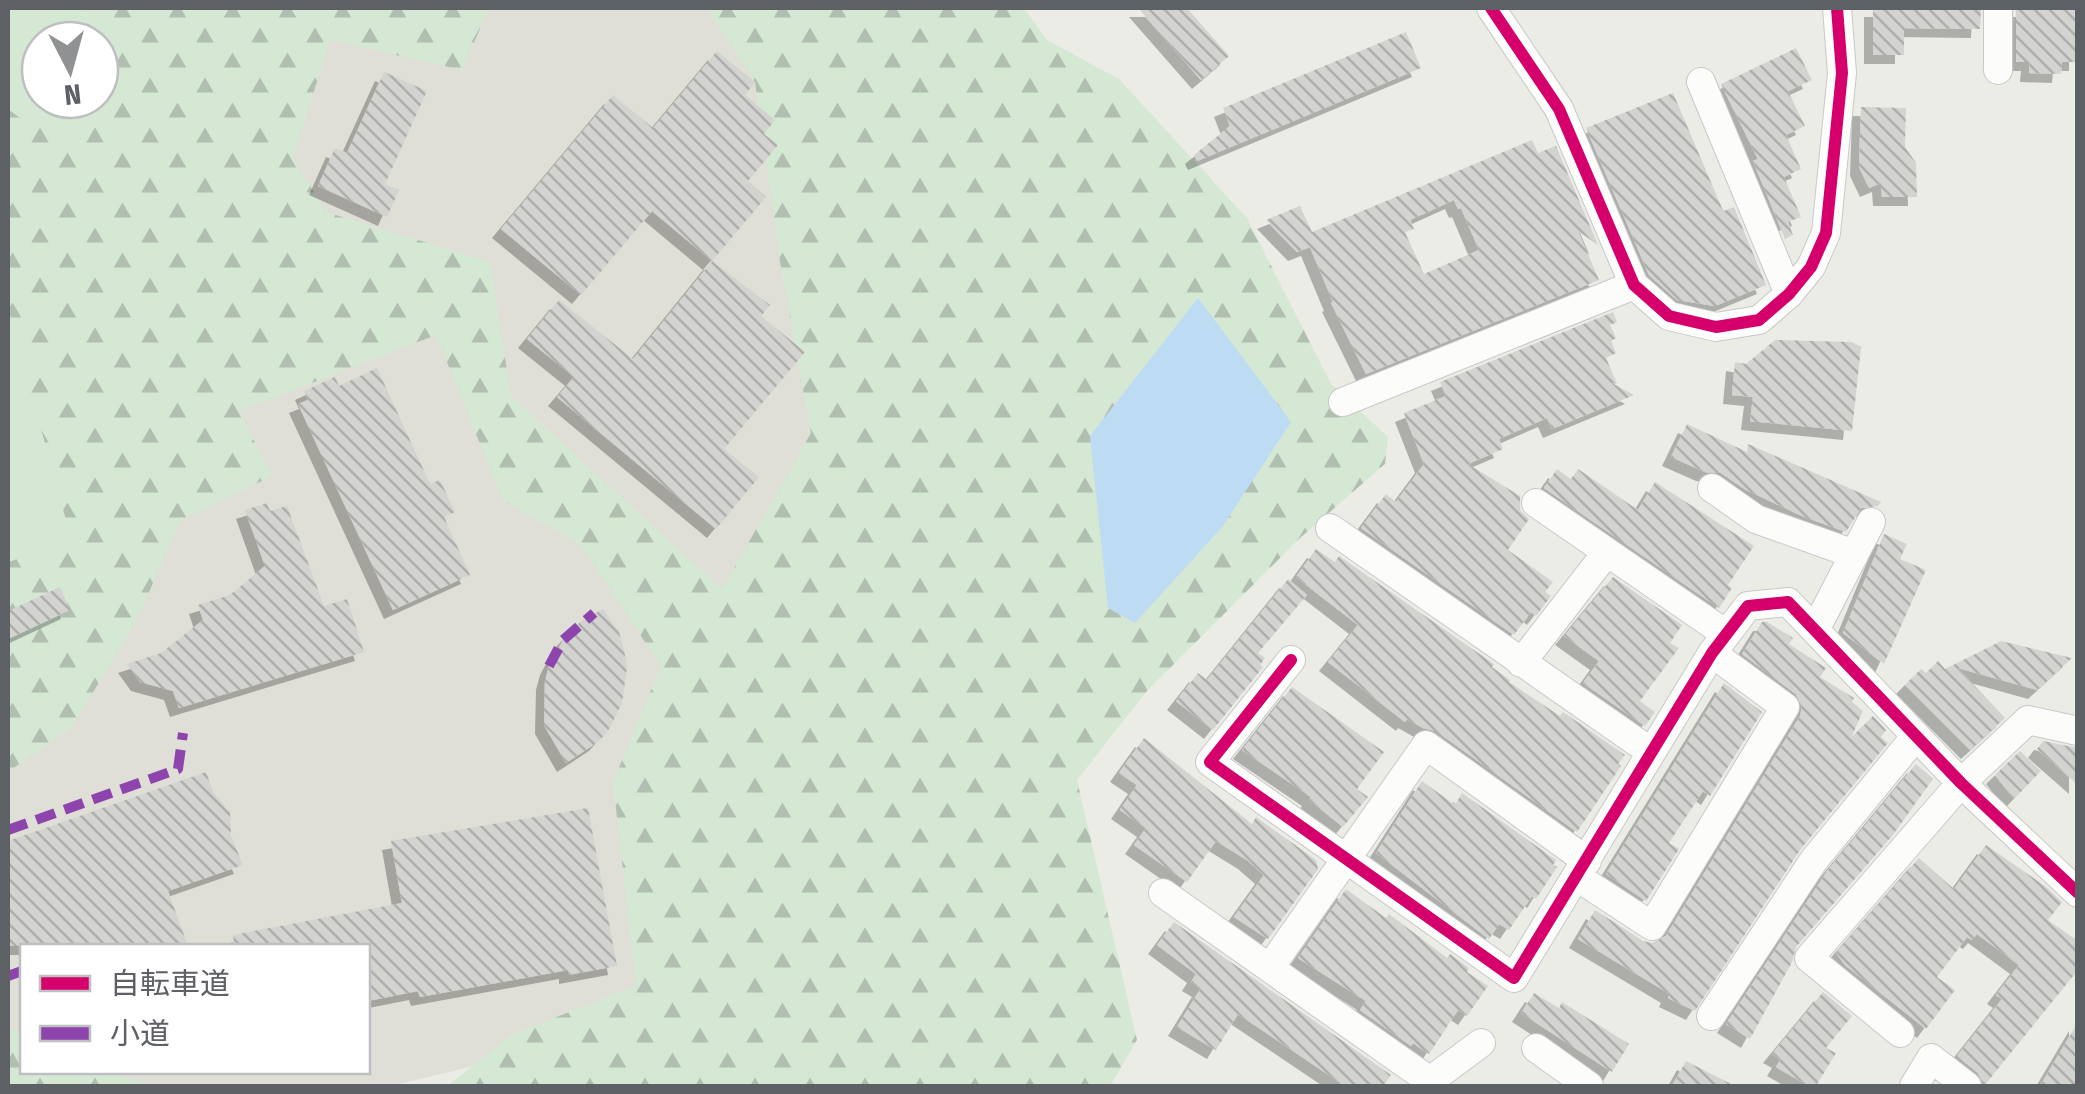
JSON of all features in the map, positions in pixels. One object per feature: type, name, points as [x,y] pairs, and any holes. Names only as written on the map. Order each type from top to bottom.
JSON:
[{"type":"street","points":[[1491,8],[1559,109],[1634,285],[1669,316],[1716,327],[1759,320],[1811,267],[1826,232],[1842,73],[1836,8]]},
{"type":"street","points":[[1998,8],[1998,70]]},
{"type":"street","points":[[1702,82],[1788,294]]},
{"type":"street","points":[[1343,402],[1634,285]]},
{"type":"street","points":[[1712,488],[1756,518],[1854,554]]},
{"type":"street","points":[[1271,966],[1426,745],[1652,926],[1785,707],[1719,644],[1607,552],[1536,503]]},
{"type":"street","points":[[1815,630],[1871,522]]},
{"type":"street","points":[[1330,528],[1651,752]]},
{"type":"street","points":[[1521,663],[1607,552]]},
{"type":"street","points":[[1291,660],[1210,762],[1514,978],[1651,752],[1719,644],[1748,606],[1788,602],[1961,783],[2078,893]]},
{"type":"street","points":[[1900,1033],[1810,958],[1961,783],[2028,720],[2078,731]]},
{"type":"street","points":[[1711,1016],[1814,860],[1916,736]]},
{"type":"street","points":[[1163,893],[1271,966],[1426,1084],[1480,1042]]},
{"type":"street","points":[[1536,1048],[1588,1086]]},
{"type":"street","points":[[1914,1086],[1931,1058],[1968,1086]]},
{"type":"shaded area","points":[[8,8],[768,8],[858,439],[618,1031],[391,1086],[8,1086]]},
{"type":"green space","points":[[8,8],[89,8],[71,20],[20,20],[20,118],[8,109]]},
{"type":"green space","points":[[89,8],[489,8],[462,70],[330,40],[293,158],[326,212],[490,262],[511,396],[722,589],[811,433],[780,262],[755,82],[707,8],[1024,8],[1047,40],[1119,79],[1247,218],[1331,384],[1388,437],[1385,464],[1300,538],[1146,692],[1077,780],[1137,1040],[1110,1086],[447,1086],[513,1034],[636,986],[613,782],[661,666],[579,543],[503,501],[436,335],[239,411],[272,476],[180,521],[135,624],[71,728],[8,772],[8,562],[71,539],[8,308],[8,109],[20,120],[120,120],[120,20],[71,20]]},
{"type":"green space","points":[[8,308],[71,540],[8,562]]},
{"type":"green space","points":[[8,1028],[20,1033],[20,1074],[117,1074],[148,1086],[8,1086]]},
{"type":"water","points":[[1198,298],[1291,422],[1223,526],[1135,623],[1108,608],[1090,436]]},
{"type":"building","points":[[1138,8],[1187,8],[1229,56],[1201,80]]},
{"type":"building","points":[[1873,8],[1981,8],[1980,29],[1904,28],[1904,55],[1873,55]]},
{"type":"building","points":[[2016,8],[2078,8],[2078,62],[2062,62],[2061,74],[2029,73],[2030,62],[2016,62]]},
{"type":"building","points":[[1406,32],[1421,68],[1197,161],[1194,155],[1230,126],[1223,108]]},
{"type":"building","points":[[1796,48],[1812,80],[1788,91],[1805,126],[1786,135],[1801,169],[1784,177],[1801,217],[1788,222],[1793,235],[1785,239],[1753,161],[1758,159],[1721,84]]},
{"type":"building","points":[[717,51],[755,82],[745,95],[775,120],[764,134],[778,145],[748,181],[766,197],[712,261],[652,211],[581,295],[501,229],[613,95],[653,128]]},
{"type":"building","points":[[384,72],[427,91],[385,184],[399,190],[387,217],[318,186],[335,148],[347,153]]},
{"type":"building","points":[[1673,93],[1722,208],[1724,211],[1734,207],[1766,285],[1715,306],[1677,300],[1649,275],[1586,128]]},
{"type":"building","points":[[1861,107],[1906,108],[1905,147],[1916,163],[1917,197],[1882,197],[1881,183],[1869,188],[1859,167]]},
{"type":"building","points":[[1532,140],[1538,153],[1556,146],[1598,245],[1578,231],[1599,280],[1366,374],[1331,303],[1310,247],[1297,252],[1266,220],[1300,206],[1312,232]],"holes":[[[1454,200],[1461,208],[1479,250],[1424,274],[1405,232],[1414,229],[1410,220]]]},
{"type":"building","points":[[712,261],[770,305],[761,316],[805,352],[724,449],[759,477],[716,529],[557,397],[574,377],[527,339],[559,300],[633,359]]},
{"type":"building","points":[[1613,312],[1617,322],[1610,325],[1616,338],[1611,341],[1616,353],[1606,358],[1617,384],[1612,383],[1634,395],[1552,429],[1547,418],[1499,439],[1503,449],[1468,464],[1520,496],[1520,510],[1529,519],[1508,550],[1553,582],[1545,592],[1551,596],[1536,616],[1531,612],[1514,635],[1361,528],[1386,494],[1396,502],[1424,464],[1404,413],[1446,396],[1440,382]]},
{"type":"building","points":[[1775,340],[1852,342],[1861,347],[1852,431],[1750,421],[1753,397],[1732,395],[1735,362],[1746,364]]},
{"type":"building","points":[[377,368],[430,484],[440,480],[455,512],[444,517],[470,575],[393,610],[298,404],[308,400],[304,391],[335,377],[339,386]]},
{"type":"building","points":[[1687,424],[1747,452],[1748,444],[1881,502],[1861,508],[1846,532],[1802,516],[1746,490],[1721,473],[1705,472],[1671,457]]},
{"type":"building","points":[[1557,469],[1571,479],[1578,469],[1638,510],[1655,482],[1754,546],[1728,585],[1732,588],[1719,608],[1544,488]]},
{"type":"building","points":[[267,503],[270,511],[287,506],[324,606],[347,599],[364,652],[179,708],[173,691],[140,682],[127,664],[161,653],[203,620],[198,605],[230,595],[265,566],[245,510]]},
{"type":"building","points":[[1884,534],[1907,544],[1900,559],[1926,570],[1884,664],[1843,633]]},
{"type":"building","points":[[1316,549],[1335,562],[1339,556],[1494,664],[1492,667],[1509,682],[1560,716],[1563,712],[1625,755],[1577,832],[1436,731],[1407,719],[1405,722],[1328,662],[1358,625],[1296,577]]},
{"type":"building","points":[[1613,577],[1682,625],[1670,643],[1679,648],[1640,701],[1655,712],[1645,726],[1583,683],[1599,661],[1564,636]]},
{"type":"building","points":[[1288,579],[1307,595],[1258,653],[1265,658],[1260,665],[1263,667],[1213,730],[1176,701],[1198,673],[1207,680]]},
{"type":"building","points":[[60,587],[70,610],[8,639],[8,611]]},
{"type":"building","points":[[603,609],[619,632],[624,650],[627,667],[622,703],[598,742],[566,763],[544,725],[545,681],[563,640],[581,621]]},
{"type":"building","points":[[1762,622],[1793,638],[1789,644],[1826,668],[1820,677],[1854,698],[1852,702],[1863,711],[1851,738],[1873,716],[1886,730],[1881,737],[1888,743],[1800,850],[1695,1011],[1668,998],[1670,994],[1578,939],[1595,910],[1643,941],[1652,943],[1666,936],[1800,716],[1802,707],[1796,694],[1742,654]]},
{"type":"building","points":[[2001,641],[2072,658],[2037,690],[1958,668],[2005,718],[1970,750],[1905,685],[1921,669],[1926,673],[1938,661],[1945,669]]},
{"type":"building","points":[[1724,683],[1762,712],[1710,796],[1703,791],[1669,843],[1679,849],[1646,901],[1606,874]]},
{"type":"building","points":[[1292,687],[1384,752],[1357,789],[1368,797],[1343,827],[1309,800],[1311,797],[1242,750]]},
{"type":"building","points":[[1144,738],[1252,824],[1256,817],[1316,860],[1318,869],[1268,939],[1234,917],[1264,875],[1247,860],[1216,841],[1187,882],[1134,845],[1146,828],[1120,810],[1137,785],[1119,773]]},
{"type":"building","points":[[2043,741],[2078,748],[2078,785],[2037,749]]},
{"type":"building","points":[[2020,751],[2041,771],[2014,799],[1995,775]]},
{"type":"building","points":[[1916,764],[1933,779],[1892,836],[1796,947],[1792,962],[1750,1039],[1726,1024],[1828,870]]},
{"type":"building","points":[[206,772],[214,794],[230,812],[231,836],[243,865],[168,891],[187,944],[8,946],[8,841]]},
{"type":"building","points":[[1422,781],[1455,805],[1462,793],[1556,860],[1553,865],[1557,867],[1536,899],[1532,896],[1509,930],[1499,924],[1489,939],[1376,853]]},
{"type":"building","points":[[588,808],[617,966],[568,975],[568,970],[420,997],[418,991],[370,1001],[370,944],[234,944],[233,935],[402,903],[391,841]]},
{"type":"building","points":[[1986,845],[2062,902],[2048,920],[2078,941],[2078,970],[1984,1086],[1978,1073],[1957,1056],[2002,999],[1996,995],[2019,965],[1977,934],[1972,940],[1967,937],[1937,977],[1955,990],[1926,1029],[1845,965],[1836,953],[1919,858],[1954,889]]},
{"type":"building","points":[[1346,889],[1386,918],[1389,914],[1447,958],[1450,954],[1488,986],[1467,1016],[1458,1010],[1429,1054],[1360,1010],[1366,1001],[1298,958]]},
{"type":"building","points":[[1174,922],[1391,1075],[1383,1086],[1345,1086],[1238,1014],[1216,1050],[1177,1027],[1201,988],[1191,982],[1196,974],[1157,945]]},
{"type":"building","points":[[1823,992],[1852,1016],[1826,1048],[1836,1053],[1816,1086],[1809,1086],[1776,1067],[1781,1059],[1772,1054]]},
{"type":"building","points":[[1534,993],[1559,1008],[1562,1002],[1629,1044],[1612,1072],[1521,1013]]},
{"type":"building","points":[[2078,1022],[2078,1086],[2040,1086]]},
{"type":"building","points":[[1686,1061],[1735,1086],[1672,1086]]},
{"type":"marked path","points":[[549,666],[563,640],[594,613]]},
{"type":"marked path","points":[[8,830],[178,769],[183,733]]},
{"type":"marked path","points":[[8,976],[20,972]]},
{"type":"cycle path","points":[[1491,8],[1559,109],[1634,285],[1669,316],[1716,327],[1759,320],[1789,294],[1811,267],[1826,233],[1842,73],[1837,8]]},
{"type":"cycle path","points":[[1291,660],[1210,762],[1514,978],[1712,653],[1748,606],[1788,602],[1961,783],[2078,893]]}]
